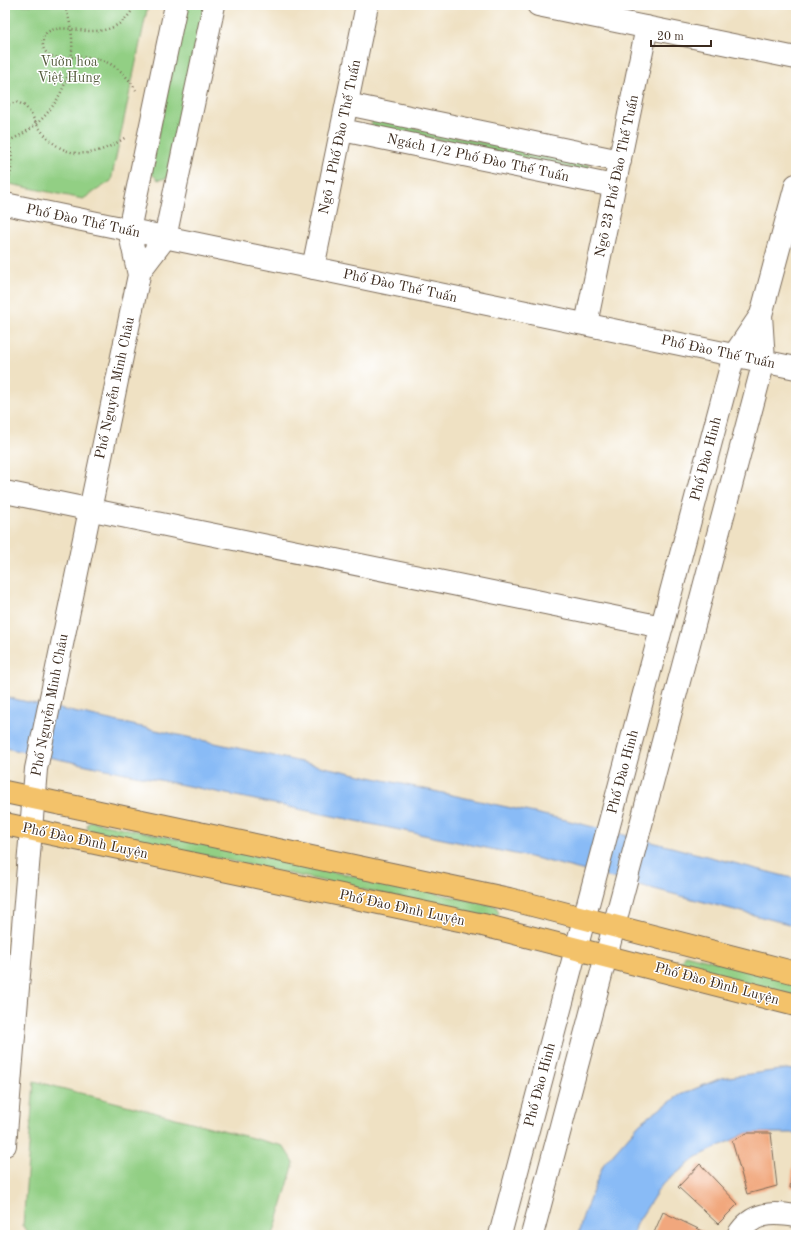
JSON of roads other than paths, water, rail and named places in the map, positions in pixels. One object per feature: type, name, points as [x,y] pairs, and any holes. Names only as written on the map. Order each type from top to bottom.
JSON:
[{"type":"main road","points":[[5,792],[501,898],[614,925],[796,973]]},
{"type":"main road","name":"Phố Đào Đình Luyện","points":[[5,824],[483,925],[796,1005]]},
{"type":"street","name":"Phố Nguyễn Minh Châu","points":[[140,272],[129,230],[176,5]]},
{"type":"street","name":"Phố Nguyễn Minh Châu","points":[[5,1145],[36,769],[140,272],[165,238],[214,5]]},
{"type":"street","name":"Ngõ 1 Phố Đào Thế Tuấn","points":[[313,268],[367,5]]},
{"type":"street","points":[[538,5],[796,58]]},
{"type":"street","name":"Ngõ 23 Phố Đào Thế Tuấn","points":[[586,324],[647,27]]},
{"type":"street","name":"Ngách 1/2 Phố Đào Thế Tuấn","points":[[347,104],[620,161]]},
{"type":"street","name":"Ngách 1/2 Phố Đào Thế Tuấn","points":[[342,130],[614,186]]},
{"type":"street","name":"Phố Đào Hinh","points":[[532,1235],[764,361],[761,315],[796,185]]},
{"type":"street","name":"Phố Đào Thế Tuấn","points":[[6,196],[129,230],[165,238],[796,368]]},
{"type":"street","name":"Phố Đào Hinh","points":[[500,1235],[734,355],[761,315]]},
{"type":"street","points":[[5,492],[662,627]]},
{"type":"street","points":[[738,1235],[760,1215],[777,1213],[796,1216]]},
{"type":"water","points":[[5,697],[566,820],[796,879],[796,926],[539,859],[5,748]]},
{"type":"water","points":[[787,1069],[796,1070],[796,1133],[747,1133],[697,1157],[661,1186],[635,1226],[633,1235],[578,1235],[583,1216],[603,1165],[640,1123],[680,1095],[721,1078]]},
{"type":"park label","name":"Vườn hoa Việt Hưng","points":[[69,70]]}]
